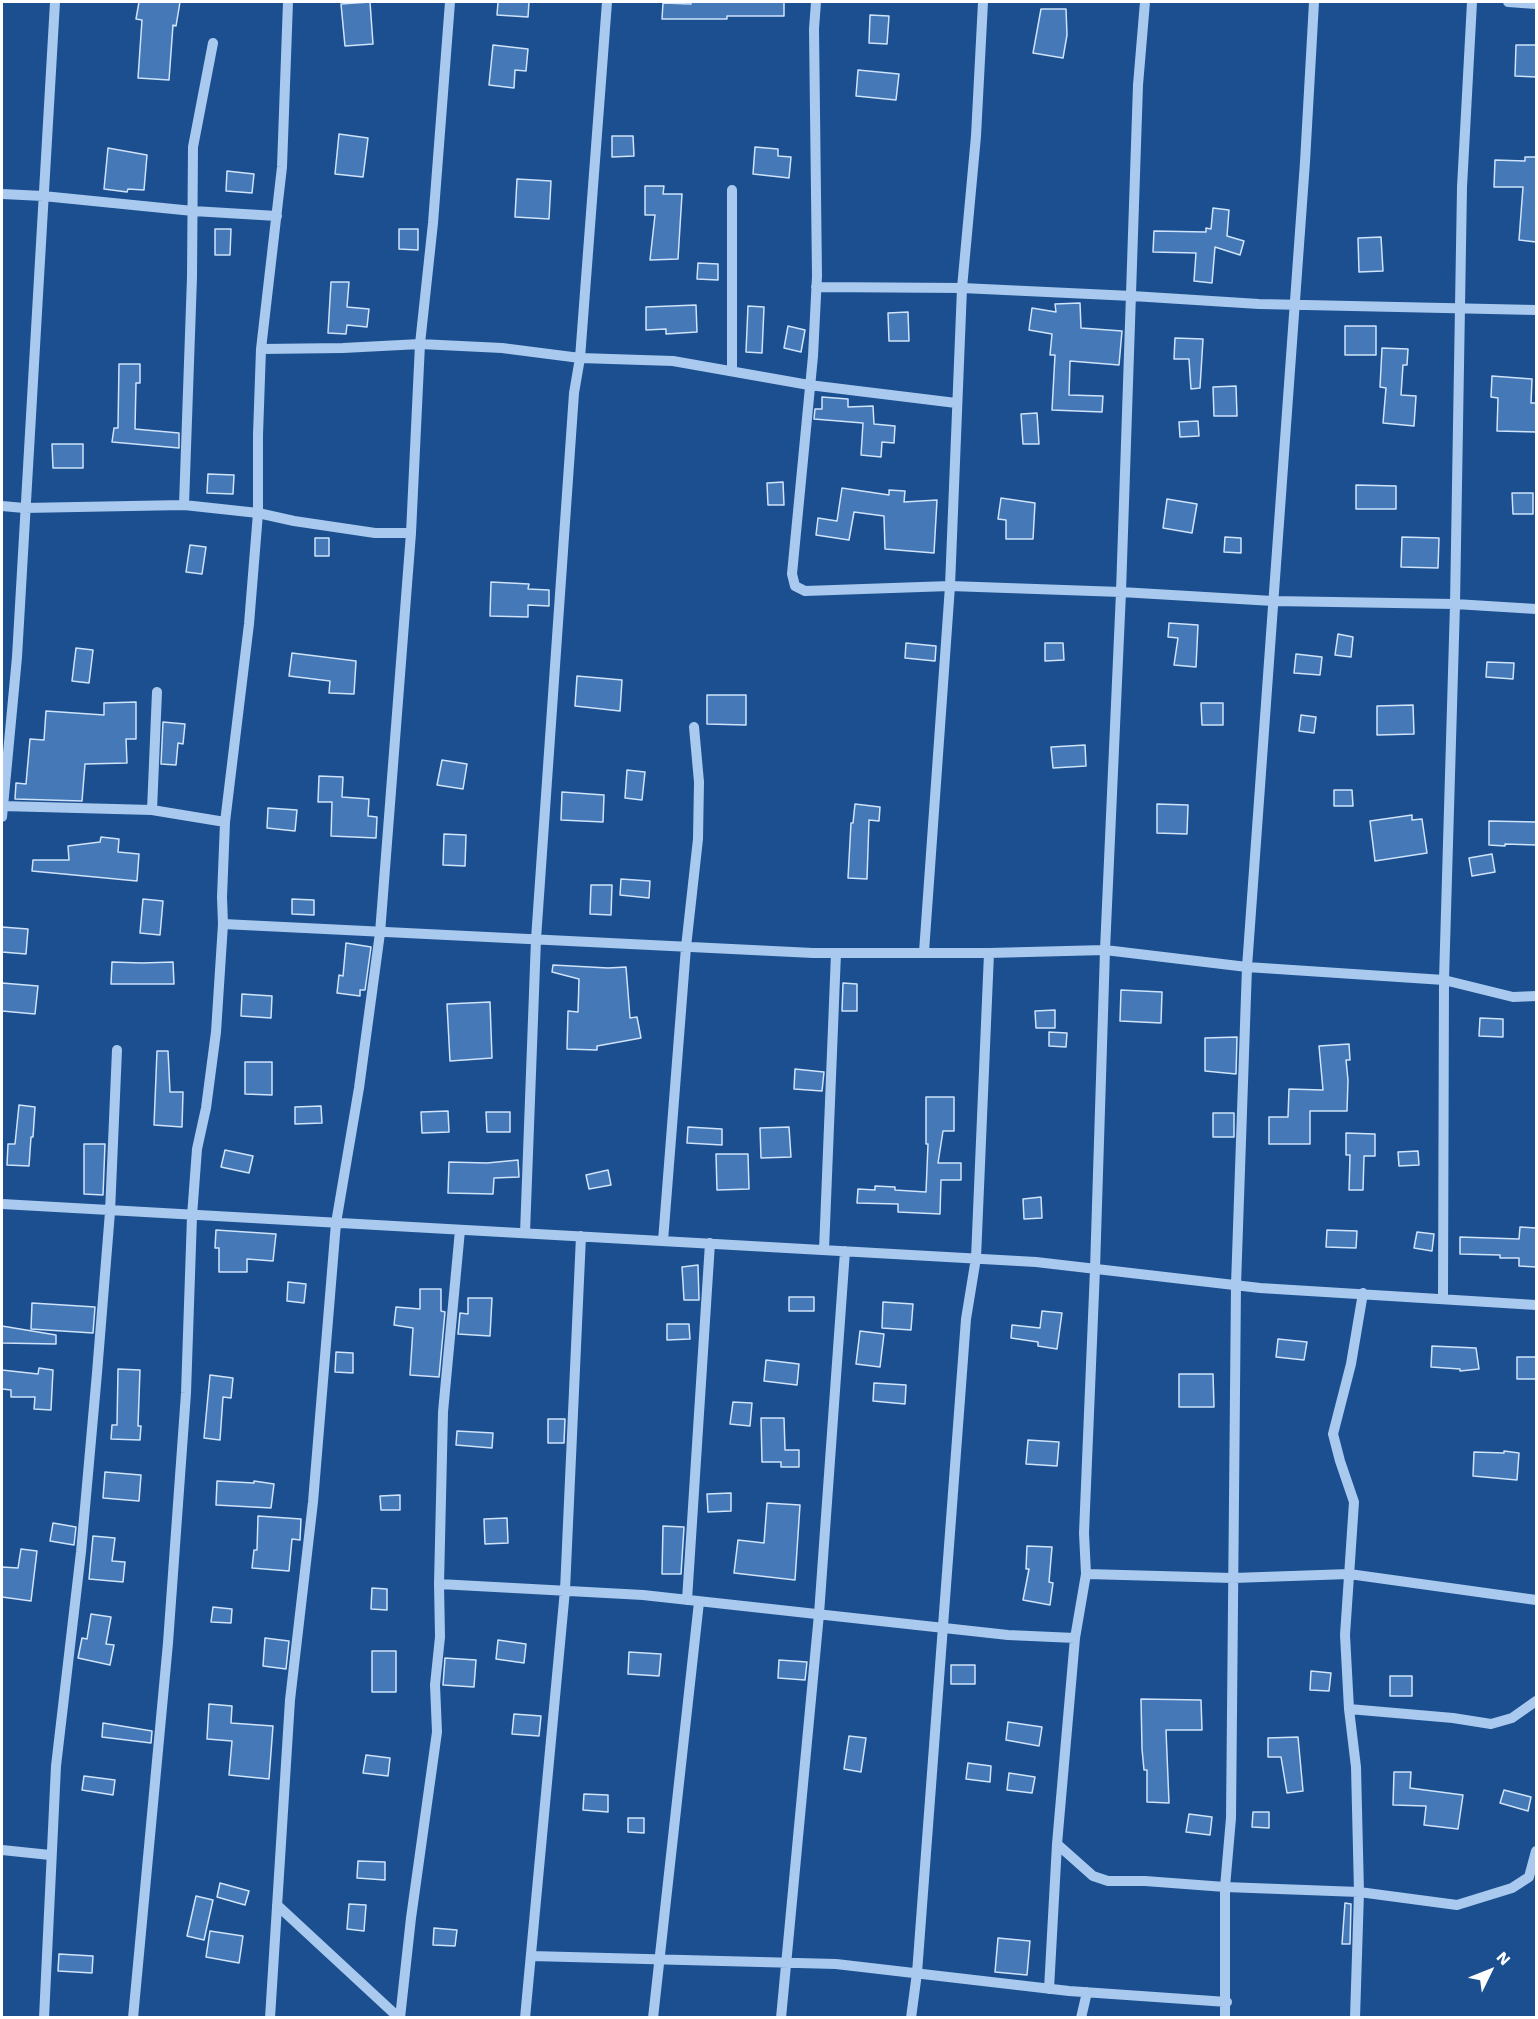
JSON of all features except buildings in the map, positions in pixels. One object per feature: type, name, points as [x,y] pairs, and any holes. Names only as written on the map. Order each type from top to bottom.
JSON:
[{"type":"street","points":[[55,2],[16,657],[2,810],[152,810],[225,822]]},
{"type":"street","points":[[133,2018],[168,1643],[186,1393],[192,1216],[198,1149],[216,1032],[223,924],[225,822],[249,624],[258,513],[261,349],[282,167],[288,2]]},
{"type":"street","points":[[270,2018],[290,1700],[313,1502],[336,1223],[380,933],[411,533],[420,344],[434,223],[450,2]]},
{"type":"street","points":[[525,1233],[536,939],[573,404],[580,358],[607,2]]},
{"type":"street","points":[[816,2],[814,29],[816,287],[813,356],[792,574],[795,585],[805,591],[950,586],[1122,592],[1273,601],[1455,604],[1536,609]]},
{"type":"street","points":[[924,952],[950,586],[962,288],[976,136],[983,2]]},
{"type":"street","points":[[1049,1989],[1074,1638],[1086,1574],[1084,1533],[1105,950],[1122,592],[1138,85],[1145,2]]},
{"type":"street","points":[[1225,2018],[1227,2002],[1226,1887],[1231,1818],[1236,1285],[1247,967],[1305,162],[1314,2]]},
{"type":"street","points":[[1443,1299],[1444,980],[1455,604],[1462,187],[1472,2]]},
{"type":"street","points":[[1508,2],[1536,4]]},
{"type":"street","points":[[184,505],[194,211],[193,147],[213,43]]},
{"type":"street","points":[[732,190],[732,370]]},
{"type":"street","points":[[2,194],[277,216]]},
{"type":"street","points":[[816,287],[962,288],[1294,305],[1536,310]]},
{"type":"street","points":[[261,349],[420,344],[502,348],[580,358],[673,361],[809,385],[956,403]]},
{"type":"street","points":[[2,506],[24,508],[184,505],[258,513],[375,533],[411,533]]},
{"type":"street","points":[[152,810],[157,692]]},
{"type":"street","points":[[663,1241],[686,947],[699,839],[699,782],[694,727]]},
{"type":"street","points":[[223,924],[836,953],[1105,950],[1247,967],[1444,980],[1513,997],[1536,996]]},
{"type":"street","points":[[824,1250],[836,953]]},
{"type":"street","points":[[911,2018],[917,1973],[966,1319],[976,1258],[989,953]]},
{"type":"street","points":[[44,2018],[56,1766],[81,1552],[110,1212],[117,1050]]},
{"type":"street","points":[[2,1204],[110,1212],[976,1258],[1036,1262],[1236,1285],[1536,1305]]},
{"type":"street","points":[[399,2018],[437,1732],[435,1684],[440,1637],[443,1412],[460,1230]]},
{"type":"street","points":[[525,2018],[565,1590],[581,1236]]},
{"type":"street","points":[[687,1600],[710,1243]]},
{"type":"street","points":[[781,2018],[819,1614],[845,1251]]},
{"type":"street","points":[[1355,2018],[1359,1892],[1356,1767],[1349,1709],[1346,1635],[1354,1502],[1333,1434],[1351,1364],[1363,1293]]},
{"type":"street","points":[[1086,1574],[1233,1578],[1349,1574],[1536,1600]]},
{"type":"street","points":[[439,1584],[565,1590],[687,1600],[1008,1635],[1074,1638]]},
{"type":"street","points":[[653,2018],[699,1602]]},
{"type":"street","points":[[1349,1709],[1453,1718],[1491,1724],[1512,1718],[1536,1701]]},
{"type":"street","points":[[1058,1844],[1093,1876],[1108,1881],[1359,1892],[1457,1905],[1512,1888],[1529,1877],[1536,1851]]},
{"type":"street","points":[[2,1850],[50,1855]]},
{"type":"street","points":[[277,1905],[399,2018]]},
{"type":"street","points":[[531,1956],[836,1964],[1049,1989],[1227,2002]]},
{"type":"street","points":[[1081,2018],[1087,1992]]}]
